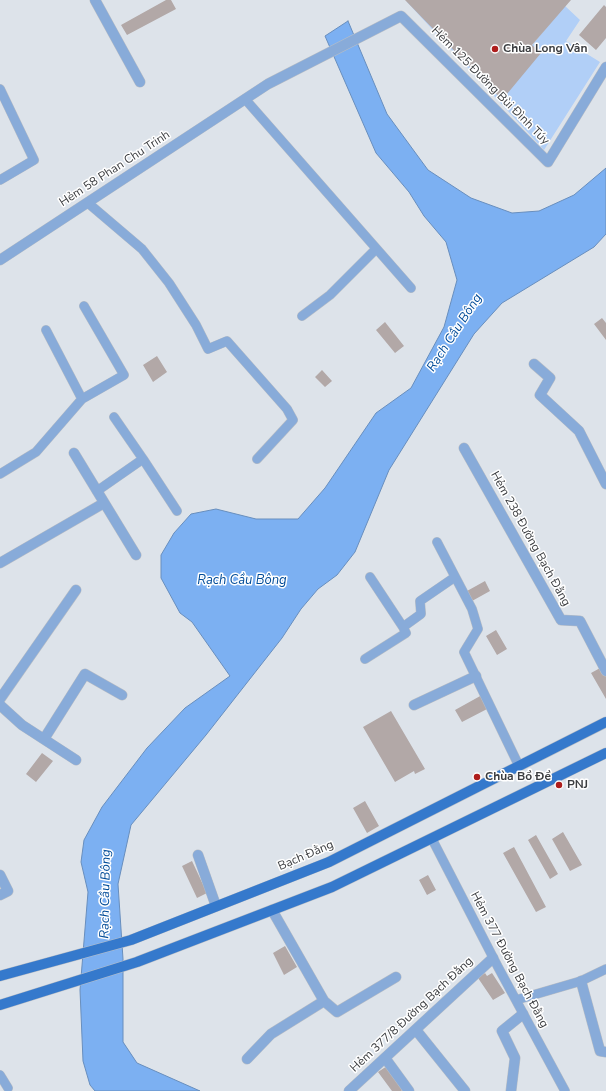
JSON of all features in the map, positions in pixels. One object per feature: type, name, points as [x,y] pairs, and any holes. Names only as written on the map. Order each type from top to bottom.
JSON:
[{"type":"main road","name":"Bạch Đằng","points":[[0,976],[131,940],[329,862],[606,722]]},
{"type":"main road","points":[[0,1005],[137,962],[332,887],[606,753]]},
{"type":"street","points":[[95,0],[140,82]]},
{"type":"street","name":"Hẻm 125 Đường Bùi Đình Túy","points":[[362,36],[401,16],[548,162],[606,67]]},
{"type":"street","name":"Hẻm 58 Phan Chu Trinh","points":[[0,260],[245,99],[282,77],[362,36]]},
{"type":"street","points":[[534,364],[550,378],[540,395],[578,431],[606,484]]},
{"type":"street","name":"Hẻm 238 Đường Bạch Đằng","points":[[464,448],[561,620],[580,621],[606,671]]},
{"type":"street","points":[[74,453],[136,555]]},
{"type":"street","points":[[0,563],[104,502]]},
{"type":"street","points":[[0,700],[76,590]]},
{"type":"street","points":[[44,739],[85,674],[122,695]]},
{"type":"street","points":[[414,705],[476,676]]},
{"type":"street","points":[[0,706],[22,725],[76,760]]},
{"type":"street","points":[[198,855],[216,906]]},
{"type":"street","points":[[0,875],[8,891],[0,895]]},
{"type":"street","points":[[272,910],[324,1001],[337,1012],[396,977]]},
{"type":"street","name":"Hẻm 377/8 Đường Bạch Đằng","points":[[348,1091],[493,958]]},
{"type":"street","points":[[581,981],[600,1051],[606,1052]]},
{"type":"street","points":[[247,1059],[271,1034],[324,1001]]},
{"type":"street","points":[[511,1091],[515,1058],[502,1031],[523,1014]]},
{"type":"street","points":[[416,1030],[465,1091]]},
{"type":"street","points":[[385,1058],[409,1091]]},
{"type":"lane","points":[[0,89],[34,160],[0,180]]},
{"type":"lane","points":[[245,99],[411,288]]},
{"type":"lane","points":[[88,203],[146,254],[170,283],[196,325],[208,350],[227,341],[287,409],[293,420],[257,459]]},
{"type":"lane","points":[[302,316],[330,295],[376,249]]},
{"type":"lane","points":[[1,472],[36,452],[82,399],[124,375],[84,306]]},
{"type":"lane","points":[[46,330],[82,399]]},
{"type":"lane","points":[[114,417],[177,511]]},
{"type":"lane","points":[[97,491],[143,460]]},
{"type":"lane","points":[[437,542],[472,609],[478,629],[464,652],[519,766]]},
{"type":"lane","points":[[364,659],[406,633],[370,577]]},
{"type":"lane","points":[[403,627],[421,614],[420,601],[455,577]]},
{"type":"lane","name":"Hẻm 377 Đường Bạch Đằng","points":[[432,839],[493,958],[565,1091]]},
{"type":"lane","points":[[516,1000],[581,981],[606,969]]},
{"type":"lane","points":[[0,1075],[8,1088]]},
{"type":"shaded area","points":[[410,0],[511,72],[564,5],[580,20],[566,41],[600,62],[544,150],[407,2]]},
{"type":"water","name":"Rạch Cầu Bông","points":[[348,21],[387,114],[428,170],[471,198],[512,213],[539,211],[574,195],[606,168],[606,234],[594,247],[502,303],[474,334],[389,470],[355,552],[337,575],[318,589],[301,609],[282,638],[206,735],[131,825],[118,884],[123,959],[123,1042],[137,1063],[200,1091],[95,1091],[90,1085],[83,1061],[80,990],[88,892],[81,862],[84,840],[102,807],[147,748],[185,708],[230,676],[192,622],[180,613],[161,578],[161,555],[174,533],[191,514],[216,509],[256,519],[298,519],[325,488],[376,413],[411,388],[444,327],[457,280],[446,242],[424,216],[409,192],[376,153],[325,36]]},
{"type":"building","points":[[166,0],[171,0],[176,9],[127,35],[121,25]]},
{"type":"building","name":"Chùa Long Vân","points":[[405,0],[571,0],[532,45],[541,53],[502,100]]},
{"type":"building","points":[[604,5],[606,7],[606,38],[596,50],[579,35]]},
{"type":"building","points":[[602,318],[606,323],[606,340],[594,324]]},
{"type":"building","points":[[385,322],[404,346],[395,353],[376,330]]},
{"type":"building","points":[[157,356],[167,372],[153,382],[143,365]]},
{"type":"building","points":[[322,370],[332,381],[325,387],[315,377]]},
{"type":"building","points":[[485,581],[490,591],[472,601],[467,591]]},
{"type":"building","points":[[496,630],[507,649],[497,655],[486,636]]},
{"type":"building","points":[[602,667],[606,674],[606,699],[591,673]]},
{"type":"building","points":[[482,695],[489,708],[462,722],[455,710]]},
{"type":"building","points":[[391,711],[425,769],[415,774],[414,771],[395,782],[363,727]]},
{"type":"building","points":[[42,753],[53,761],[36,782],[26,774]]},
{"type":"building","points":[[365,801],[379,826],[367,833],[353,808]]},
{"type":"building","points":[[563,832],[582,865],[570,871],[552,839]]},
{"type":"building","points":[[536,835],[558,874],[550,879],[528,840]]},
{"type":"building","points":[[514,847],[546,907],[536,912],[503,853]]},
{"type":"building","points":[[192,861],[207,893],[197,898],[182,866]]},
{"type":"building","points":[[428,875],[436,890],[427,895],[419,880]]},
{"type":"building","points":[[285,946],[297,967],[284,975],[273,953]]},
{"type":"building","points":[[485,973],[487,976],[492,973],[505,993],[493,1000],[478,978]]},
{"type":"building","points":[[387,1066],[404,1089],[401,1091],[392,1091],[378,1072]]},
{"type":"place","name":"Chùa Long Vân","points":[[495,49]]},
{"type":"place","name":"Chùa Bồ Đề","points":[[477,777]]},
{"type":"place","name":"PNJ","points":[[559,785]]}]
